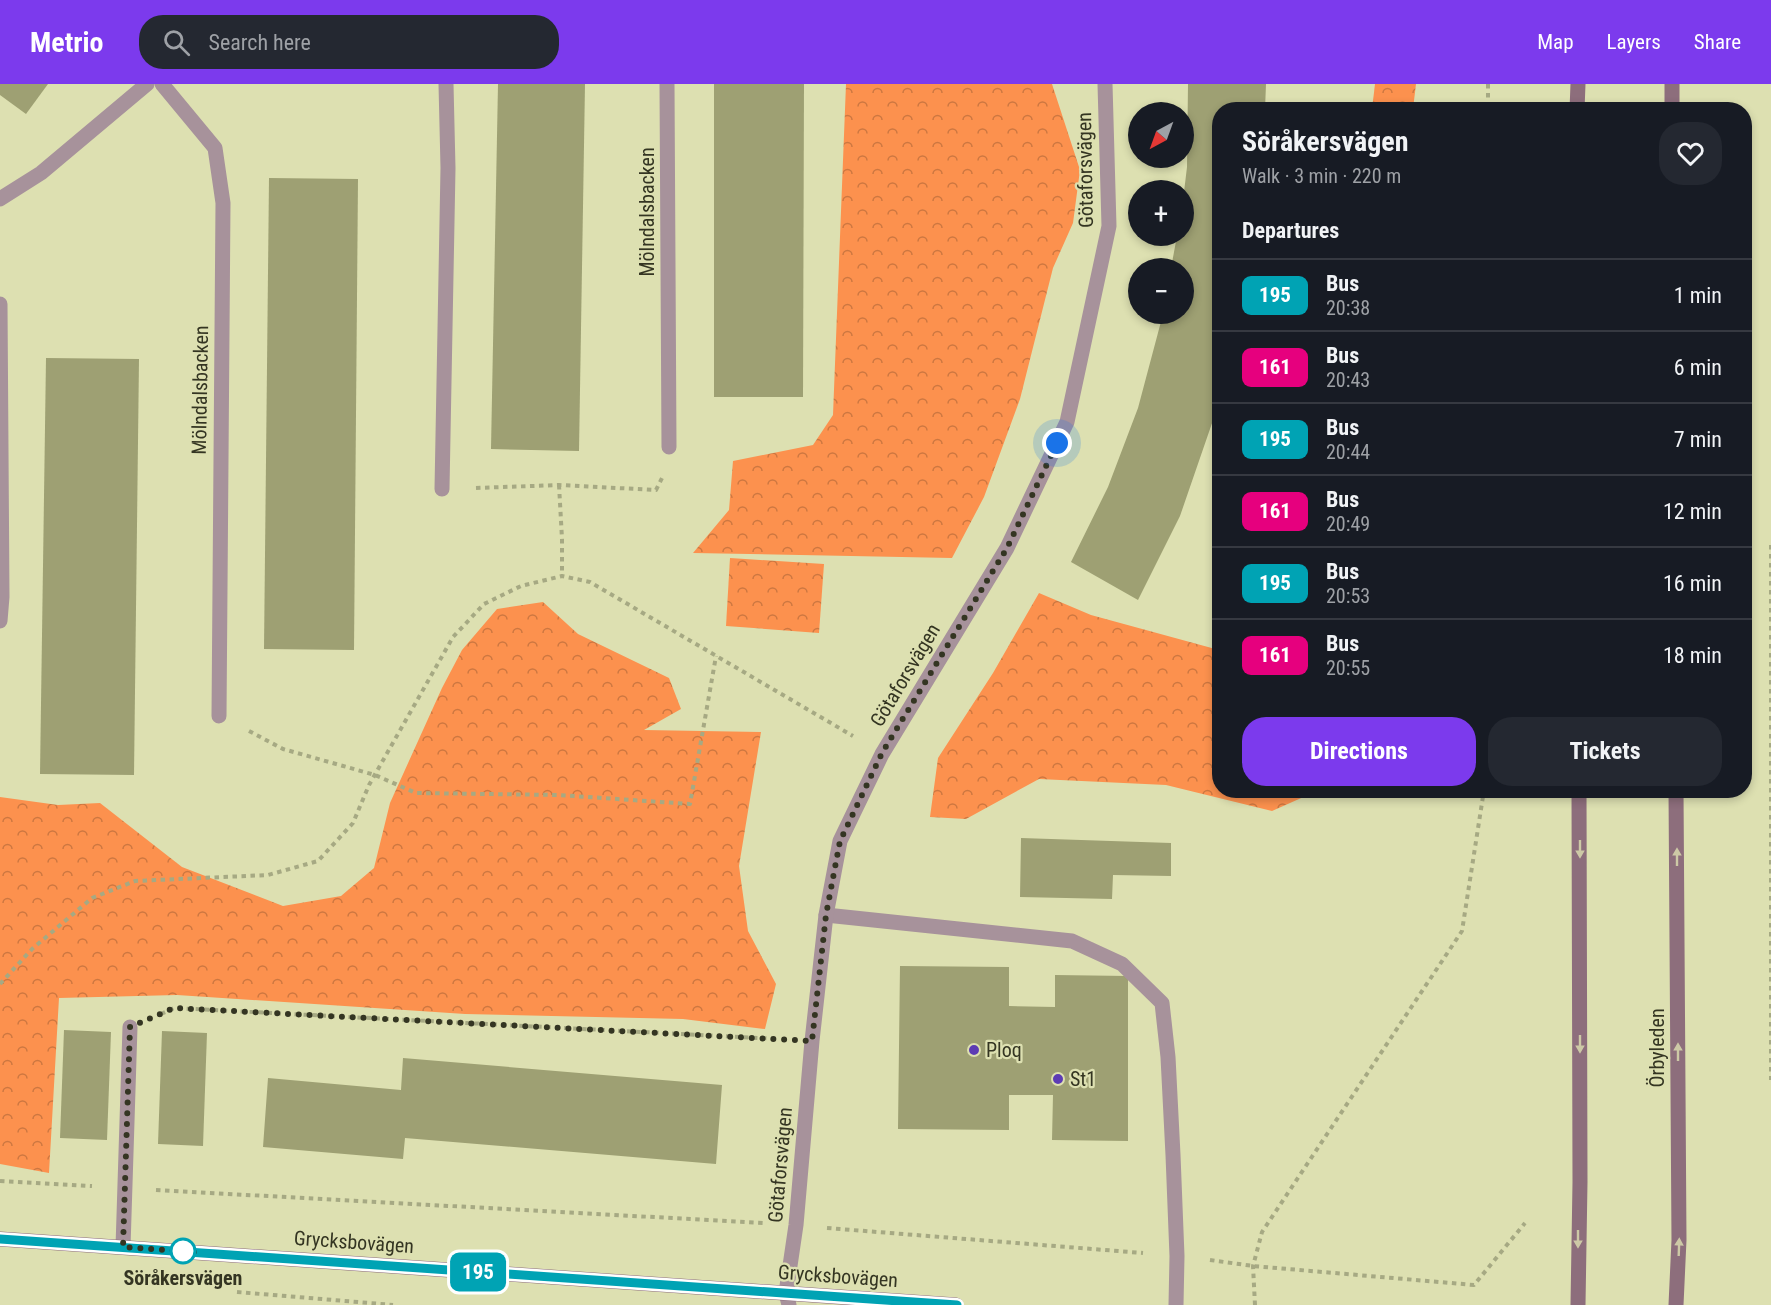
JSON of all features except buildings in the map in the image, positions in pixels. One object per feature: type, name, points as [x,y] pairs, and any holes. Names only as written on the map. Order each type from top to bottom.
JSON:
[{"type":"main road","points":[[1577,102],[1578,84]]},
{"type":"main road","points":[[1672,84],[1672,102]]},
{"type":"main road","points":[[1578,1305],[1579,798]]},
{"type":"main road","name":"Örbyleden","points":[[1676,798],[1679,1240],[1676,1305]]},
{"type":"main road","name":"Grycksbovägen","points":[[0,1239],[788,1299],[956,1305]]},
{"type":"street","points":[[0,199],[41,173],[147,84]]},
{"type":"street","name":"Mölndalsbacken","points":[[162,84],[214,148],[223,203],[219,716]]},
{"type":"street","points":[[442,489],[448,168],[446,84]]},
{"type":"street","name":"Mölndalsbacken","points":[[667,84],[669,447]]},
{"type":"street","name":"Götaforsvägen","points":[[788,1299],[826,915],[840,841],[882,753],[1007,548],[1067,422],[1109,226],[1105,84]]},
{"type":"street","points":[[0,304],[2,597],[0,621]]},
{"type":"street","points":[[826,915],[1072,941],[1122,964],[1162,1003],[1168,1057],[1177,1256],[1176,1305]]},
{"type":"street","points":[[123,1247],[130,1027]]},
{"type":"path","points":[[1488,84],[1488,102]]},
{"type":"path","points":[[442,489],[559,485],[656,490],[668,468],[669,447]]},
{"type":"path","points":[[559,485],[562,576]]},
{"type":"path","points":[[1771,545],[1771,1080]]},
{"type":"path","points":[[0,984],[32,949],[92,898],[135,881],[268,875],[318,861],[353,823],[375,775],[453,637],[484,604],[521,586],[562,576],[590,582],[882,753]]},
{"type":"path","points":[[283,749],[375,775],[416,793],[559,795],[690,804],[716,656]]},
{"type":"path","points":[[1256,1305],[1252,1266],[1262,1232],[1462,931],[1483,798]]},
{"type":"path","points":[[130,1027],[174,1008],[812,1041]]},
{"type":"path","points":[[0,1181],[796,1225],[1177,1256],[1252,1266],[1474,1285],[1525,1222]]},
{"type":"green space","points":[[846,84],[1052,84],[1080,170],[1073,223],[1053,268],[1020,399],[984,497],[952,558],[693,553],[729,510],[733,461],[813,445],[833,415]]},
{"type":"green space","points":[[1375,84],[1416,84],[1414,102],[1373,102]]},
{"type":"green space","points":[[730,558],[824,564],[819,633],[726,626]]},
{"type":"green space","points":[[1039,593],[1091,615],[1212,648],[1212,796],[1166,785],[1039,779],[966,819],[930,817],[938,758],[993,673]]},
{"type":"green space","points":[[543,602],[578,634],[669,678],[681,709],[644,730],[761,732],[739,866],[748,931],[776,984],[765,1029],[683,1019],[465,1014],[177,995],[59,998],[49,1173],[0,1164],[0,797],[58,805],[100,803],[182,867],[283,906],[341,896],[374,868],[390,803],[442,688],[462,650],[497,609]]},
{"type":"green space","points":[[1219,798],[1301,798],[1272,811]]},
{"type":"bus line","name":"195","points":[[0,1239],[957,1305]]},
{"type":"place","name":"Ploq","points":[[974,1050]]},
{"type":"place","name":"St1","points":[[1058,1079]]},
{"type":"place","name":"Söråkersvägen","points":[[183,1251]]},
{"type":"route","points":[[183,1251],[194,1252],[123,1247],[130,1027],[174,1008],[812,1041],[826,915],[840,841],[882,753],[1007,548],[1057,443]]}]
